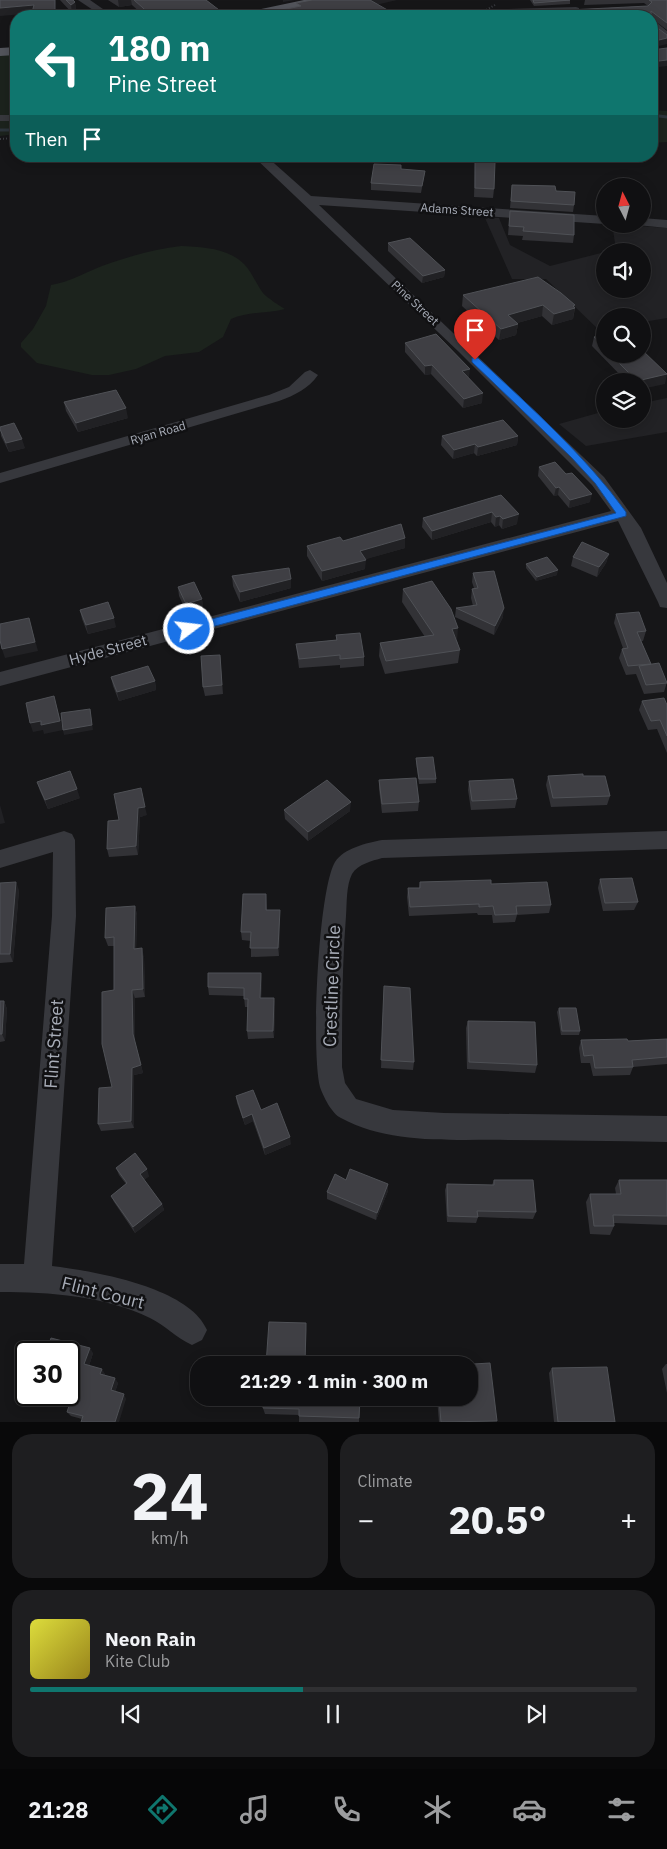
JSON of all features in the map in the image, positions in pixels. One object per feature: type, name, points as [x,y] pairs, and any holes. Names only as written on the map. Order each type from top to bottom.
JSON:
[{"type":"main road","points":[[275,10],[322,0]]},
{"type":"street","points":[[83,0],[99,10]]},
{"type":"street","points":[[658,28],[667,37]]},
{"type":"street","name":"Pine Street","points":[[266,162],[308,200],[574,455],[598,481],[632,528],[667,602]]},
{"type":"street","name":"Adams Street","points":[[308,200],[596,219]]},
{"type":"street","points":[[651,223],[667,224]]},
{"type":"street","name":"Ryan Road","points":[[0,478],[274,398],[294,390],[310,375]]},
{"type":"street","name":"Hyde Street","points":[[0,679],[622,514]]},
{"type":"street","name":"Flint Street","points":[[0,859],[64,840],[64,916],[37,1278]]},
{"type":"street","name":"Crestline Circle","points":[[667,840],[382,849],[356,857],[344,866],[338,878],[329,1067],[333,1088],[347,1108],[364,1116],[393,1123],[444,1126],[667,1129]]},
{"type":"street","points":[[0,1278],[37,1278]]},
{"type":"street","name":"Flint Court","points":[[37,1278],[81,1284],[131,1297],[161,1308],[192,1330]]},
{"type":"path","points":[[487,10],[499,3]]},
{"type":"shaded area","points":[[10,54],[10,135],[0,136],[0,55]]},
{"type":"shaded area","points":[[658,110],[667,111],[667,142],[658,143]]},
{"type":"shaded area","points":[[485,218],[499,218],[510,245],[550,266],[596,254],[596,298],[651,298],[651,243],[615,243],[613,233],[651,233],[651,227],[667,228],[667,318],[651,321],[651,308],[596,308],[596,327],[546,279],[512,279]]},
{"type":"shaded area","points":[[181,246],[214,249],[238,259],[247,267],[264,294],[285,309],[238,316],[231,319],[223,337],[199,352],[165,356],[136,369],[109,375],[92,375],[37,363],[21,347],[21,343],[33,329],[46,306],[51,285],[71,280],[102,266],[131,257]]},
{"type":"shaded area","points":[[667,398],[667,432],[586,446],[559,424],[596,414],[596,428],[651,428],[651,401]]},
{"type":"building","points":[[0,0],[55,0],[55,10],[33,10],[34,5],[0,8]]},
{"type":"building","points":[[66,0],[73,0],[75,2],[71,5]]},
{"type":"building","points":[[134,0],[206,0],[219,10],[145,10]]},
{"type":"building","points":[[312,0],[370,0],[388,10],[281,10],[301,6],[296,3]]},
{"type":"building","points":[[533,0],[570,0],[534,3]]},
{"type":"building","points":[[649,0],[667,0],[667,23],[658,16],[658,10],[568,10],[648,6],[652,2]]},
{"type":"building","points":[[658,28],[667,35],[667,38],[658,40]]},
{"type":"building","points":[[667,48],[667,60],[658,61],[658,49]]},
{"type":"building","points":[[475,162],[495,162],[494,189],[475,188]]},
{"type":"building","points":[[374,164],[401,165],[401,169],[425,171],[422,186],[371,183]]},
{"type":"building","points":[[512,185],[555,186],[556,191],[575,192],[574,205],[511,201]]},
{"type":"building","points":[[510,211],[574,215],[574,235],[523,231],[524,227],[509,226]]},
{"type":"building","points":[[410,238],[445,270],[423,276],[388,243]]},
{"type":"building","points":[[538,277],[561,293],[575,305],[573,306],[575,308],[554,314],[543,305],[508,315],[518,324],[501,329],[463,295]]},
{"type":"building","points":[[436,334],[470,369],[462,371],[483,393],[464,399],[432,365],[425,366],[405,343]]},
{"type":"building","points":[[651,359],[667,374],[651,378],[651,373],[629,373],[619,363],[651,363]]},
{"type":"building","points":[[116,390],[126,408],[76,423],[64,402]]},
{"type":"building","points":[[503,420],[518,436],[478,447],[475,444],[454,450],[442,436]]},
{"type":"building","points":[[14,423],[22,439],[6,443],[0,427]]},
{"type":"building","points":[[555,462],[566,474],[572,473],[592,494],[570,500],[559,487],[556,488],[539,467]]},
{"type":"building","points":[[501,495],[519,514],[503,519],[500,516],[496,517],[492,512],[432,531],[423,518]]},
{"type":"building","points":[[401,524],[405,538],[360,551],[366,560],[322,571],[307,546],[340,537],[343,541]]},
{"type":"building","points":[[582,542],[609,554],[599,567],[573,557]]},
{"type":"building","points":[[547,557],[558,570],[537,577],[526,564]]},
{"type":"building","points":[[289,568],[291,579],[240,592],[232,576]]},
{"type":"building","points":[[494,571],[504,608],[495,626],[456,608],[477,605],[472,589],[478,588],[473,573]]},
{"type":"building","points":[[432,581],[451,609],[458,628],[452,629],[460,650],[386,661],[380,643],[434,635],[403,589]]},
{"type":"building","points":[[194,582],[202,599],[186,604],[178,587]]},
{"type":"building","points":[[108,602],[114,618],[86,625],[80,610]]},
{"type":"building","points":[[639,612],[646,631],[637,632],[651,664],[628,666],[622,649],[628,648],[616,614]]},
{"type":"building","points":[[29,618],[35,642],[2,649],[0,624]]},
{"type":"building","points":[[360,633],[364,657],[340,659],[340,655],[299,659],[296,644],[337,640],[336,635]]},
{"type":"building","points":[[220,655],[222,685],[203,687],[201,656]]},
{"type":"building","points":[[659,663],[667,683],[646,685],[639,666]]},
{"type":"building","points":[[148,666],[155,681],[117,692],[111,677]]},
{"type":"building","points":[[54,696],[60,721],[41,725],[41,721],[30,723],[26,703]]},
{"type":"building","points":[[664,698],[667,705],[667,736],[660,720],[651,721],[642,701]]},
{"type":"building","points":[[90,709],[92,725],[63,730],[61,713]]},
{"type":"building","points":[[433,757],[436,779],[419,779],[416,758]]},
{"type":"building","points":[[70,771],[77,789],[45,800],[37,782]]},
{"type":"building","points":[[583,774],[583,776],[605,776],[610,796],[553,798],[548,776]]},
{"type":"building","points":[[416,778],[419,802],[382,804],[379,780]]},
{"type":"building","points":[[513,779],[517,799],[472,801],[469,781]]},
{"type":"building","points":[[327,780],[351,802],[308,832],[284,810]]},
{"type":"building","points":[[141,788],[145,807],[138,808],[136,846],[107,849],[108,821],[119,820],[114,794]]},
{"type":"building","points":[[632,878],[638,902],[605,903],[600,879]]},
{"type":"building","points":[[491,880],[491,884],[547,882],[551,905],[516,906],[517,914],[495,915],[493,906],[479,907],[479,904],[410,907],[408,888],[420,888],[420,882]]},
{"type":"building","points":[[16,882],[10,954],[0,954],[0,883]]},
{"type":"building","points":[[243,894],[266,894],[266,910],[280,910],[278,948],[250,948],[251,932],[241,932]]},
{"type":"building","points":[[135,906],[134,949],[142,948],[143,989],[132,990],[133,1034],[141,1065],[132,1068],[131,1121],[98,1124],[99,1088],[112,1087],[102,1044],[102,992],[114,990],[114,937],[105,938],[106,908]]},
{"type":"building","points":[[208,973],[261,973],[260,998],[274,998],[273,1031],[247,1031],[248,999],[244,999],[244,988],[208,987]]},
{"type":"building","points":[[384,986],[410,988],[414,1062],[381,1060]]},
{"type":"building","points":[[0,1001],[4,1001],[2,1034],[0,1034]]},
{"type":"building","points":[[559,1008],[576,1008],[580,1031],[562,1031]]},
{"type":"building","points":[[468,1021],[535,1022],[537,1065],[469,1062]]},
{"type":"building","points":[[627,1039],[628,1041],[667,1039],[667,1057],[632,1060],[633,1067],[595,1068],[593,1055],[584,1056],[581,1040]]},
{"type":"building","points":[[253,1090],[261,1110],[277,1103],[290,1137],[264,1148],[252,1114],[243,1118],[236,1096]]},
{"type":"building","points":[[135,1153],[147,1169],[140,1174],[162,1204],[133,1227],[111,1196],[127,1183],[116,1168]]},
{"type":"building","points":[[350,1169],[388,1184],[377,1213],[327,1192],[335,1174],[346,1180]]},
{"type":"building","points":[[494,1180],[533,1180],[536,1212],[477,1211],[478,1217],[448,1216],[447,1184],[494,1185]]},
{"type":"building","points":[[619,1180],[667,1180],[667,1216],[613,1215],[614,1226],[594,1226],[590,1194],[621,1194]]},
{"type":"building","points":[[269,1322],[306,1323],[305,1356],[267,1356]]},
{"type":"building","points":[[51,1338],[63,1341],[50,1341]]},
{"type":"building","points":[[80,1345],[90,1348],[84,1364],[102,1369],[100,1374],[115,1378],[111,1390],[124,1394],[115,1422],[81,1422],[83,1416],[67,1412],[69,1406],[80,1406]]},
{"type":"building","points":[[490,1363],[497,1421],[441,1422],[440,1406],[478,1406],[478,1364]]},
{"type":"building","points":[[607,1367],[615,1422],[558,1422],[552,1368]]},
{"type":"building","points":[[263,1406],[360,1406],[359,1418],[299,1416],[299,1409],[263,1408]]},
{"type":"waterway","points":[[658,116],[667,117]]},
{"type":"waterway","points":[[0,130],[10,130]]},
{"type":"route","points":[[189,629],[622,514],[598,481],[574,455],[475,360]]}]
